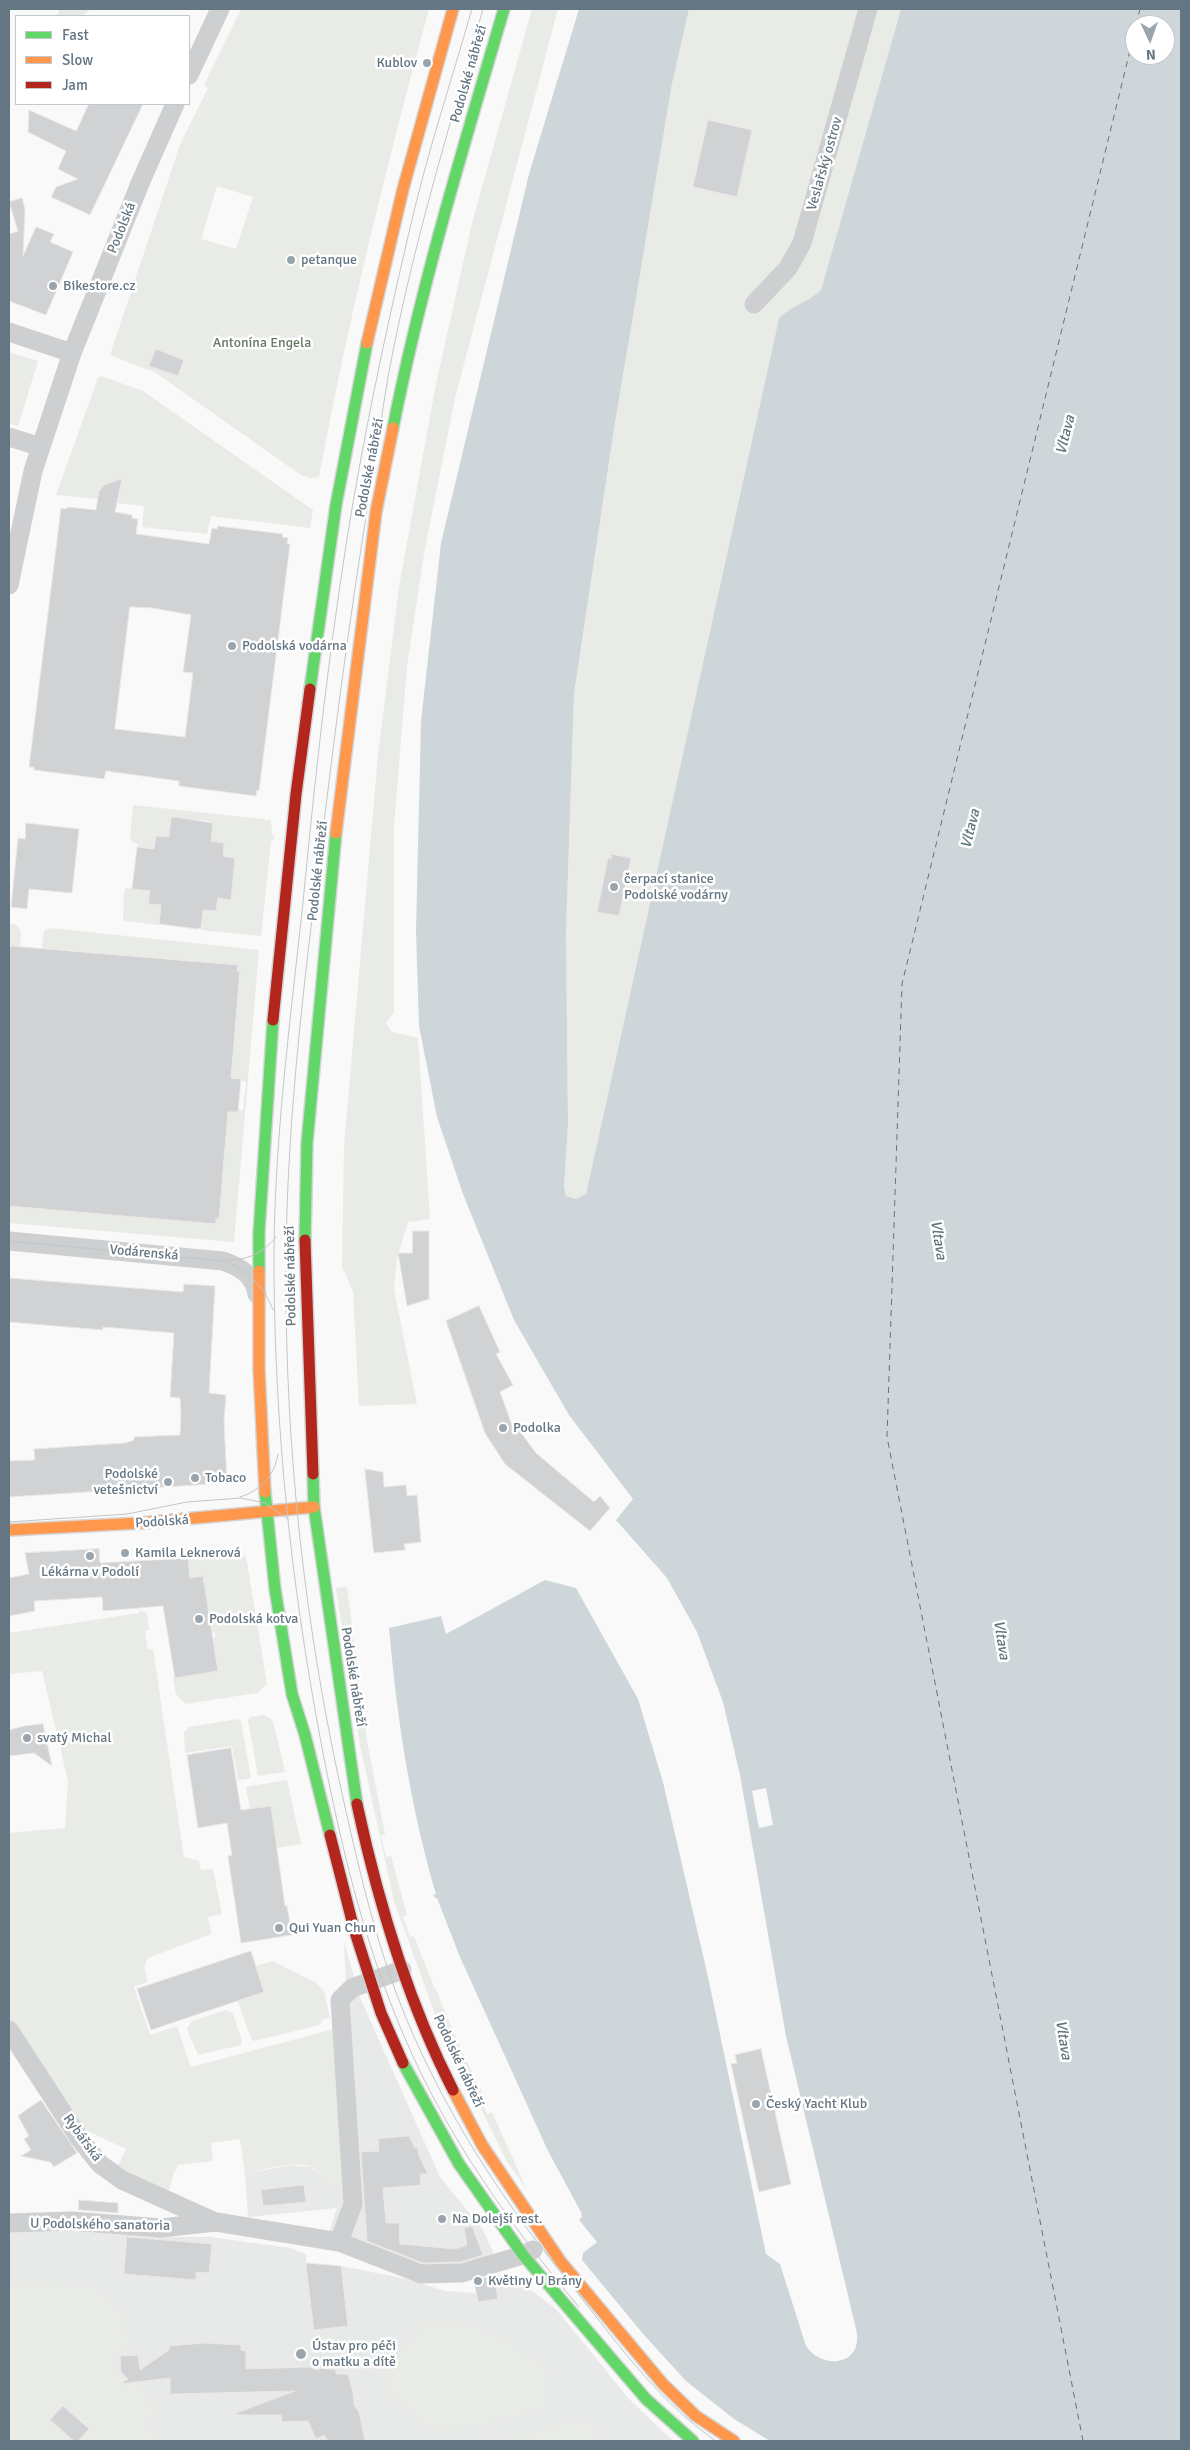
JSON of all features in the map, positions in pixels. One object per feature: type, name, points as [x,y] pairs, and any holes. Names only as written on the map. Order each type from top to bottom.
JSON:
[{"type":"main road","name":"Podolské nábřeží","points":[[453,9],[398,208],[366,346],[336,505],[296,794],[276,979],[259,1232],[258,1300],[261,1434],[266,1512],[275,1589],[292,1694],[305,1735],[354,1929],[370,1981],[399,2056],[459,2164],[523,2255],[646,2399],[693,2441]]},
{"type":"main road","name":"Podolské nábřeží","points":[[504,9],[448,197],[408,352],[375,522],[340,794],[307,1143],[305,1265],[314,1507],[357,1805],[375,1880],[402,1970],[441,2066],[482,2144],[561,2262],[663,2384],[696,2416],[734,2441]]},
{"type":"main road","name":"Podolská","points":[[9,1530],[150,1523],[314,1507]]},
{"type":"street","points":[[190,73],[220,9]]},
{"type":"street","name":"Veslařský ostrov","points":[[754,304],[788,268],[802,243],[868,9]]},
{"type":"street","name":"Podolská","points":[[9,585],[34,471],[72,353],[138,189],[175,105]]},
{"type":"street","points":[[9,332],[72,353]]},
{"type":"street","points":[[9,438],[41,448]]},
{"type":"street","name":"Vodárenská","points":[[9,1241],[223,1261],[245,1271],[254,1283],[258,1300]]},
{"type":"street","points":[[339,2242],[353,2204],[340,2000],[352,1988],[402,1970]]},
{"type":"street","name":"Rybářská","points":[[9,2030],[79,2138],[100,2164],[122,2180],[216,2222]]},
{"type":"street","name":"U Podolského sanatoria","points":[[9,2223],[72,2221],[161,2228],[216,2222],[339,2242],[421,2274],[462,2273],[523,2255],[547,2241]]},
{"type":"shaded area","points":[[60,9],[91,9],[84,15],[57,15]]},
{"type":"shaded area","points":[[344,1942],[359,1995],[440,2177],[483,2230],[496,2258],[459,2269],[409,2265],[329,2232],[337,2208],[248,2217],[245,2174],[290,2165],[311,2167],[326,2180],[347,2007]]},
{"type":"shaded area","name":"Ústav pro péči o matku a dítě","points":[[66,2227],[166,2237],[210,2237],[291,2248],[306,2254],[306,2263],[341,2266],[407,2279],[445,2291],[476,2293],[474,2279],[505,2273],[515,2278],[556,2309],[629,2399],[673,2441],[9,2441],[9,2229]]},
{"type":"green space","name":"Antonína Engela","points":[[241,9],[429,9],[369,242],[330,418],[319,477],[310,478],[301,475],[156,373],[110,355],[181,142],[208,88],[204,85]],"holes":[[[217,186],[253,197],[236,249],[201,239]],[[156,349],[184,360],[178,376],[150,365]]]},
{"type":"green space","points":[[532,9],[558,9],[455,398],[425,548],[407,666],[394,826],[394,1012],[386,1023],[392,1032],[418,1038],[430,1219],[408,1222],[397,1258],[394,1289],[417,1404],[359,1406],[353,1291],[342,1267],[344,1146],[378,755],[399,587],[436,384],[472,223]]},
{"type":"green space","points":[[689,9],[901,9],[821,290],[779,318],[586,1194],[576,1199],[566,1196],[564,1187],[568,1124],[566,933],[574,694],[614,429],[672,84]],"holes":[[[708,120],[752,130],[737,197],[693,187]]]},
{"type":"green space","points":[[9,352],[38,361],[18,426],[9,423]]},
{"type":"green space","points":[[101,376],[143,391],[313,510],[310,528],[211,516],[207,534],[142,527],[144,506],[117,503],[121,483],[105,486],[101,490],[98,499],[56,495],[98,378]]},
{"type":"green space","points":[[133,805],[271,820],[272,834],[275,838],[271,841],[261,936],[201,930],[203,910],[216,911],[218,898],[231,899],[235,858],[223,856],[211,841],[209,821],[188,819],[169,837],[156,836],[154,849],[137,847],[138,844],[132,842],[130,838]]},
{"type":"green space","points":[[126,888],[150,891],[148,904],[161,905],[159,925],[123,921],[124,891]]},
{"type":"green space","points":[[9,923],[17,925],[21,932],[20,946],[11,946],[9,954]]},
{"type":"green space","points":[[51,928],[259,950],[234,1242],[9,1223],[9,1206],[216,1224],[216,1218],[219,1218],[228,1112],[243,1110],[246,1082],[231,1078],[240,971],[237,971],[238,965],[42,948],[44,931]]},
{"type":"green space","points":[[235,1554],[246,1556],[267,1684],[257,1693],[185,1704],[176,1694],[173,1678],[218,1671],[213,1638],[215,1638],[215,1633],[212,1632],[203,1577],[190,1578],[188,1558]]},
{"type":"green space","points":[[347,1587],[367,1741],[385,1834],[381,1836],[386,1857],[391,1856],[407,1915],[403,1917],[410,1937],[414,1936],[433,1988],[435,1987],[457,2041],[482,2092],[478,2094],[487,2114],[492,2112],[527,2190],[506,2160],[435,2014],[394,1901],[360,1745],[336,1588]]},
{"type":"green space","points":[[139,1610],[147,1613],[149,1630],[145,1631],[148,1650],[153,1649],[184,1857],[199,1861],[201,1870],[213,1869],[222,1914],[208,1917],[211,1934],[148,1958],[144,1967],[148,1982],[134,1987],[150,2035],[177,2026],[191,2067],[334,2029],[346,2170],[339,2185],[332,2190],[317,2171],[303,2165],[278,2166],[245,2174],[240,2139],[211,2143],[213,2161],[178,2165],[173,2175],[167,2199],[117,2167],[126,2149],[81,2128],[9,2023],[9,1833],[65,1828],[68,1781],[42,1671],[9,1674],[9,1633],[139,1613]]},
{"type":"green space","points":[[264,1715],[271,1719],[274,1725],[285,1772],[258,1776],[248,1720],[250,1717]]},
{"type":"green space","points":[[238,1719],[241,1721],[251,1778],[238,1780],[232,1746],[185,1753],[184,1732],[189,1727]]},
{"type":"green space","points":[[287,1780],[301,1844],[276,1848],[271,1806],[250,1809],[246,1787]]},
{"type":"green space","points":[[273,1961],[316,1983],[324,1991],[330,2018],[323,2019],[320,2025],[254,2041],[251,2039],[238,2001],[264,1992],[256,1966]]},
{"type":"green space","points":[[226,2010],[233,2013],[242,2041],[241,2045],[198,2055],[187,2029],[192,2021]]},
{"type":"green space","points":[[9,2281],[92,2285],[119,2310],[131,2347],[115,2354],[115,2368],[128,2383],[142,2385],[158,2414],[146,2423],[157,2441],[78,2441],[89,2429],[51,2420],[74,2441],[9,2441]]},
{"type":"green space","points":[[441,2320],[457,2322],[498,2336],[523,2351],[546,2370],[547,2393],[543,2410],[463,2429],[431,2428],[386,2392],[395,2363],[411,2338],[424,2322]]},
{"type":"green space","points":[[569,2420],[591,2424],[599,2441],[481,2441],[534,2433]]},
{"type":"water","name":"Vltava","points":[[579,9],[689,9],[672,84],[614,429],[574,694],[566,933],[568,1124],[564,1187],[566,1196],[576,1199],[586,1194],[779,318],[821,290],[901,9],[1181,9],[1181,2441],[770,2441],[734,2419],[686,2381],[644,2335],[582,2260],[583,2253],[597,2242],[579,2220],[582,2217],[581,2212],[548,2151],[460,1957],[437,1898],[433,1895],[436,1894],[419,1828],[406,1762],[389,1628],[441,1616],[446,1634],[545,1580],[576,1588],[638,1699],[663,1782],[708,1977],[766,2254],[780,2264],[806,2346],[821,2358],[830,2361],[839,2361],[853,2353],[857,2344],[857,2333],[786,2036],[740,1775],[723,1702],[697,1632],[667,1578],[616,1520],[633,1499],[569,1415],[514,1320],[463,1194],[437,1117],[419,1026],[416,930],[421,721],[441,543],[529,174]]},
{"type":"pier","points":[[766,1788],[773,1825],[759,1828],[752,1791]]},
{"type":"building","points":[[89,105],[143,105],[90,215],[51,197],[56,187],[78,179],[58,169],[66,151],[28,132],[29,110],[76,131]]},
{"type":"building","points":[[708,120],[752,130],[737,197],[693,187]]},
{"type":"building","points":[[22,198],[25,209],[23,256],[36,227],[54,234],[50,242],[73,252],[46,315],[9,301],[9,234],[18,231],[9,202]]},
{"type":"building","points":[[156,349],[184,360],[178,376],[149,366]]},
{"type":"building","name":"Podolská vodárna","points":[[122,479],[115,512],[132,515],[132,518],[138,519],[136,534],[209,544],[212,528],[217,529],[218,526],[283,534],[282,537],[288,538],[287,544],[290,544],[259,791],[257,790],[256,796],[179,786],[179,781],[106,771],[104,779],[34,770],[34,767],[29,767],[61,508],[96,510],[99,491],[104,485]],"holes":[[[130,607],[153,608],[191,615],[183,672],[193,673],[185,737],[115,729]]]},
{"type":"building","points":[[171,818],[213,823],[211,841],[224,843],[223,856],[235,858],[231,900],[218,898],[216,911],[203,910],[201,928],[197,929],[159,924],[161,905],[148,904],[150,891],[132,889],[137,847],[154,849],[156,836],[169,837]]},
{"type":"building","points":[[26,823],[79,829],[72,893],[29,889],[27,909],[11,907],[18,838],[25,839]]},
{"type":"building","name":"čerpací stanice Podolské vodárny","points":[[611,854],[631,858],[619,916],[597,912],[608,858],[611,859]]},
{"type":"building","points":[[11,946],[238,965],[237,971],[240,971],[231,1078],[241,1079],[238,1112],[228,1112],[219,1219],[216,1218],[216,1224],[9,1206],[9,952]]},
{"type":"building","points":[[413,1231],[429,1231],[429,1299],[407,1306],[398,1253],[412,1253]]},
{"type":"building","points":[[9,1278],[183,1292],[184,1284],[215,1286],[209,1393],[226,1395],[224,1421],[227,1483],[9,1497],[9,1461],[35,1460],[34,1449],[125,1443],[134,1440],[134,1437],[180,1435],[181,1415],[180,1398],[170,1397],[174,1333],[103,1327],[103,1330],[9,1322]]},
{"type":"building","points":[[479,1306],[500,1352],[496,1354],[513,1385],[500,1392],[513,1428],[516,1426],[536,1453],[594,1502],[600,1496],[610,1508],[590,1531],[505,1464],[485,1433],[446,1321]]},
{"type":"building","points":[[365,1469],[383,1472],[384,1487],[406,1485],[407,1496],[417,1495],[421,1542],[404,1544],[405,1550],[374,1553]]},
{"type":"building","points":[[99,1549],[100,1563],[188,1558],[190,1578],[203,1576],[218,1671],[175,1678],[163,1606],[103,1611],[102,1597],[34,1601],[35,1611],[9,1616],[9,1578],[29,1574],[25,1553]]},
{"type":"building","name":"svatý Michal","points":[[43,1724],[52,1766],[34,1753],[9,1756],[9,1730]]},
{"type":"building","points":[[231,1748],[241,1810],[271,1806],[285,1906],[287,1906],[292,1935],[241,1943],[228,1856],[232,1855],[227,1823],[198,1828],[187,1755]]},
{"type":"building","points":[[251,1951],[264,1992],[151,2030],[137,1989]]},
{"type":"building","name":"Český Yacht Klub","points":[[761,2049],[791,2184],[759,2192],[731,2064],[737,2063],[735,2055]]},
{"type":"building","points":[[41,2100],[77,2153],[54,2167],[50,2162],[21,2156],[31,2150],[24,2139],[29,2136],[18,2116]]},
{"type":"building","points":[[409,2136],[415,2148],[418,2148],[419,2156],[428,2174],[420,2174],[421,2185],[383,2188],[386,2223],[399,2223],[400,2244],[455,2249],[467,2245],[464,2228],[472,2226],[483,2255],[460,2262],[423,2263],[367,2241],[361,2152],[379,2151],[378,2139]]},
{"type":"building","points":[[304,2185],[306,2202],[263,2206],[261,2190]]},
{"type":"building","points":[[79,2200],[118,2203],[118,2213],[79,2210]]},
{"type":"building","points":[[127,2237],[212,2244],[209,2273],[196,2272],[196,2280],[124,2274]]},
{"type":"building","points":[[306,2263],[341,2266],[348,2326],[314,2330]]},
{"type":"building","points":[[494,2276],[498,2299],[478,2302],[474,2281]]},
{"type":"building","points":[[206,2343],[241,2345],[241,2350],[246,2351],[246,2369],[309,2367],[317,2370],[322,2368],[336,2370],[336,2374],[348,2374],[354,2405],[359,2412],[365,2441],[328,2441],[324,2435],[316,2439],[308,2421],[282,2422],[281,2415],[236,2415],[236,2413],[295,2391],[170,2394],[170,2378],[120,2384],[128,2379],[121,2372],[120,2356],[138,2355],[140,2370],[169,2350],[170,2346]]},
{"type":"building","points":[[63,2406],[89,2429],[78,2441],[74,2441],[50,2420]]},
{"type":"ferry route","points":[[1138,15],[1140,9]]},
{"type":"ferry route","points":[[1083,2441],[887,1437],[902,984],[1126,65]]},
{"type":"tram line","points":[[472,9],[424,173],[400,273],[362,455],[339,592],[315,786],[279,1133],[274,1226],[275,1331],[286,1506],[301,1621],[327,1775],[344,1851],[364,1926],[389,2000],[439,2109],[481,2178],[504,2211],[579,2307]]},
{"type":"tram line","points":[[483,9],[424,219],[391,360],[361,547],[312,921],[299,1037],[287,1211],[286,1269],[289,1405],[300,1540],[319,1674],[331,1741],[357,1860],[387,1966],[421,2053],[457,2122],[477,2155],[498,2188],[544,2251],[636,2367],[674,2407],[716,2441]]},
{"type":"tram line","points":[[226,1260],[241,1259],[254,1255],[276,1237]]},
{"type":"tram line","points":[[9,1241],[223,1261],[232,1264],[254,1280],[265,1293],[273,1310]]},
{"type":"tram line","points":[[240,1497],[254,1491],[265,1481],[274,1469],[278,1454]]},
{"type":"tram line","points":[[9,1522],[127,1514],[187,1502],[241,1498],[265,1503],[288,1519]]},
{"type":"traffic: fast","points":[[393,428],[416,322],[458,165],[504,9]]},
{"type":"traffic: fast","points":[[310,689],[336,505],[367,343]]},
{"type":"traffic: fast","points":[[305,1240],[307,1143],[336,833]]},
{"type":"traffic: fast","points":[[259,1271],[259,1232],[273,1020]]},
{"type":"traffic: fast","points":[[313,1474],[314,1507],[357,1804]]},
{"type":"traffic: fast","points":[[265,1492],[275,1589],[292,1694],[305,1735],[330,1835]]},
{"type":"traffic: fast","points":[[403,2063],[459,2164],[523,2255],[646,2399],[693,2441]]},
{"type":"traffic: slow","points":[[367,343],[403,189],[453,9]]},
{"type":"traffic: slow","points":[[336,833],[376,512],[393,428]]},
{"type":"traffic: slow","points":[[259,1271],[259,1369],[265,1492]]},
{"type":"traffic: slow","points":[[9,1530],[141,1523],[314,1507]]},
{"type":"traffic: slow","points":[[453,2090],[482,2145],[561,2262],[663,2384],[696,2416],[734,2441]]},
{"type":"traffic: jam","points":[[273,1020],[296,794],[310,689]]},
{"type":"traffic: jam","points":[[305,1240],[313,1474]]},
{"type":"traffic: jam","points":[[357,1804],[384,1914],[408,1986],[453,2090]]},
{"type":"traffic: jam","points":[[330,1835],[354,1929],[381,2013],[403,2063]]},
{"type":"place","name":"Kublov","points":[[427,63]]},
{"type":"place","name":"petanque","points":[[291,260]]},
{"type":"place","name":"Bikestore.cz","points":[[53,286]]},
{"type":"place","name":"Podolská vodárna","points":[[232,646]]},
{"type":"place","name":"čerpací stanice Podolské vodárny","points":[[614,887]]},
{"type":"place","name":"Podolka","points":[[503,1428]]},
{"type":"place","name":"Tobaco","points":[[195,1478]]},
{"type":"place","name":"Podolské vetešnictví","points":[[168,1482]]},
{"type":"place","name":"Kamila Leknerová","points":[[125,1553]]},
{"type":"place","name":"Lékárna v Podolí","points":[[90,1556]]},
{"type":"place","name":"Podolská kotva","points":[[199,1619]]},
{"type":"place","name":"svatý Michal","points":[[27,1738]]},
{"type":"place","name":"Qui Yuan Chun","points":[[279,1928]]},
{"type":"place","name":"Český Yacht Klub","points":[[756,2104]]},
{"type":"place","name":"Na Dolejší rest.","points":[[442,2219]]},
{"type":"place","name":"Květiny U Brány","points":[[478,2281]]},
{"type":"place","name":"Ústav pro péči o matku a dítě","points":[[301,2354]]}]
